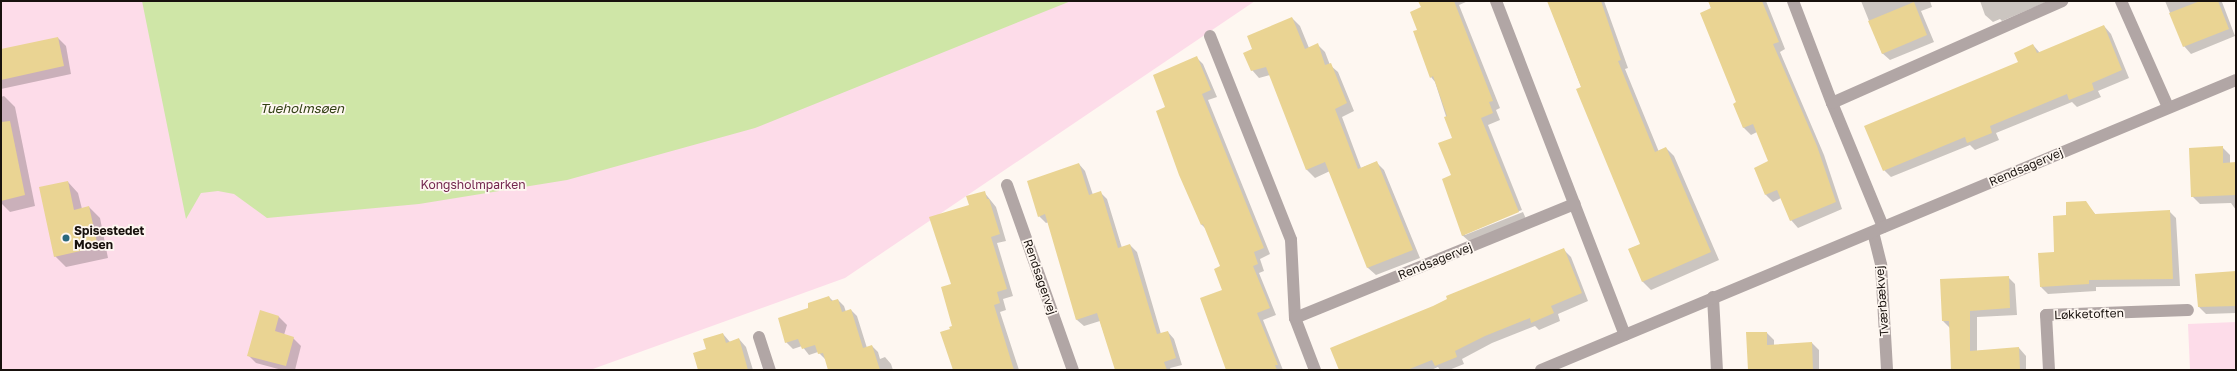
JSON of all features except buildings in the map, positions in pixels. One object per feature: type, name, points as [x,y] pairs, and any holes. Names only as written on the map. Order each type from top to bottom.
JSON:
[{"type":"street","points":[[1496,1],[1625,335]]},
{"type":"street","points":[[1793,1],[1878,230]]},
{"type":"street","points":[[1832,103],[2062,1]]},
{"type":"street","points":[[2121,1],[2168,107]]},
{"type":"street","points":[[1210,36],[1292,240],[1295,318],[1315,370]]},
{"type":"street","name":"Rendsagervej","points":[[1541,370],[1713,297],[1878,230],[2168,107],[2236,80]]},
{"type":"street","name":"Rendsagervej","points":[[1007,185],[1073,370]]},
{"type":"street","name":"Rendsagervej","points":[[1295,318],[1575,204]]},
{"type":"street","name":"Tværbækvej","points":[[1878,230],[1887,370]]},
{"type":"street","points":[[1713,297],[1717,370]]},
{"type":"street","name":"Løkketoften","points":[[2049,370],[2046,315],[2188,310]]},
{"type":"street","points":[[759,337],[770,370]]},
{"type":"green space","name":"Kongsholmparken","points":[[1,1],[1255,1],[845,278],[590,370],[1,370]]},
{"type":"green space","points":[[2236,322],[2236,370],[2190,370],[2188,324]]},
{"type":"water","name":"Tueholmsøen","points":[[142,1],[1071,1],[755,128],[567,180],[419,204],[267,218],[234,194],[218,191],[201,193],[186,219]]},
{"type":"place","name":"Spisestedet Mosen","points":[[66,238]]}]
